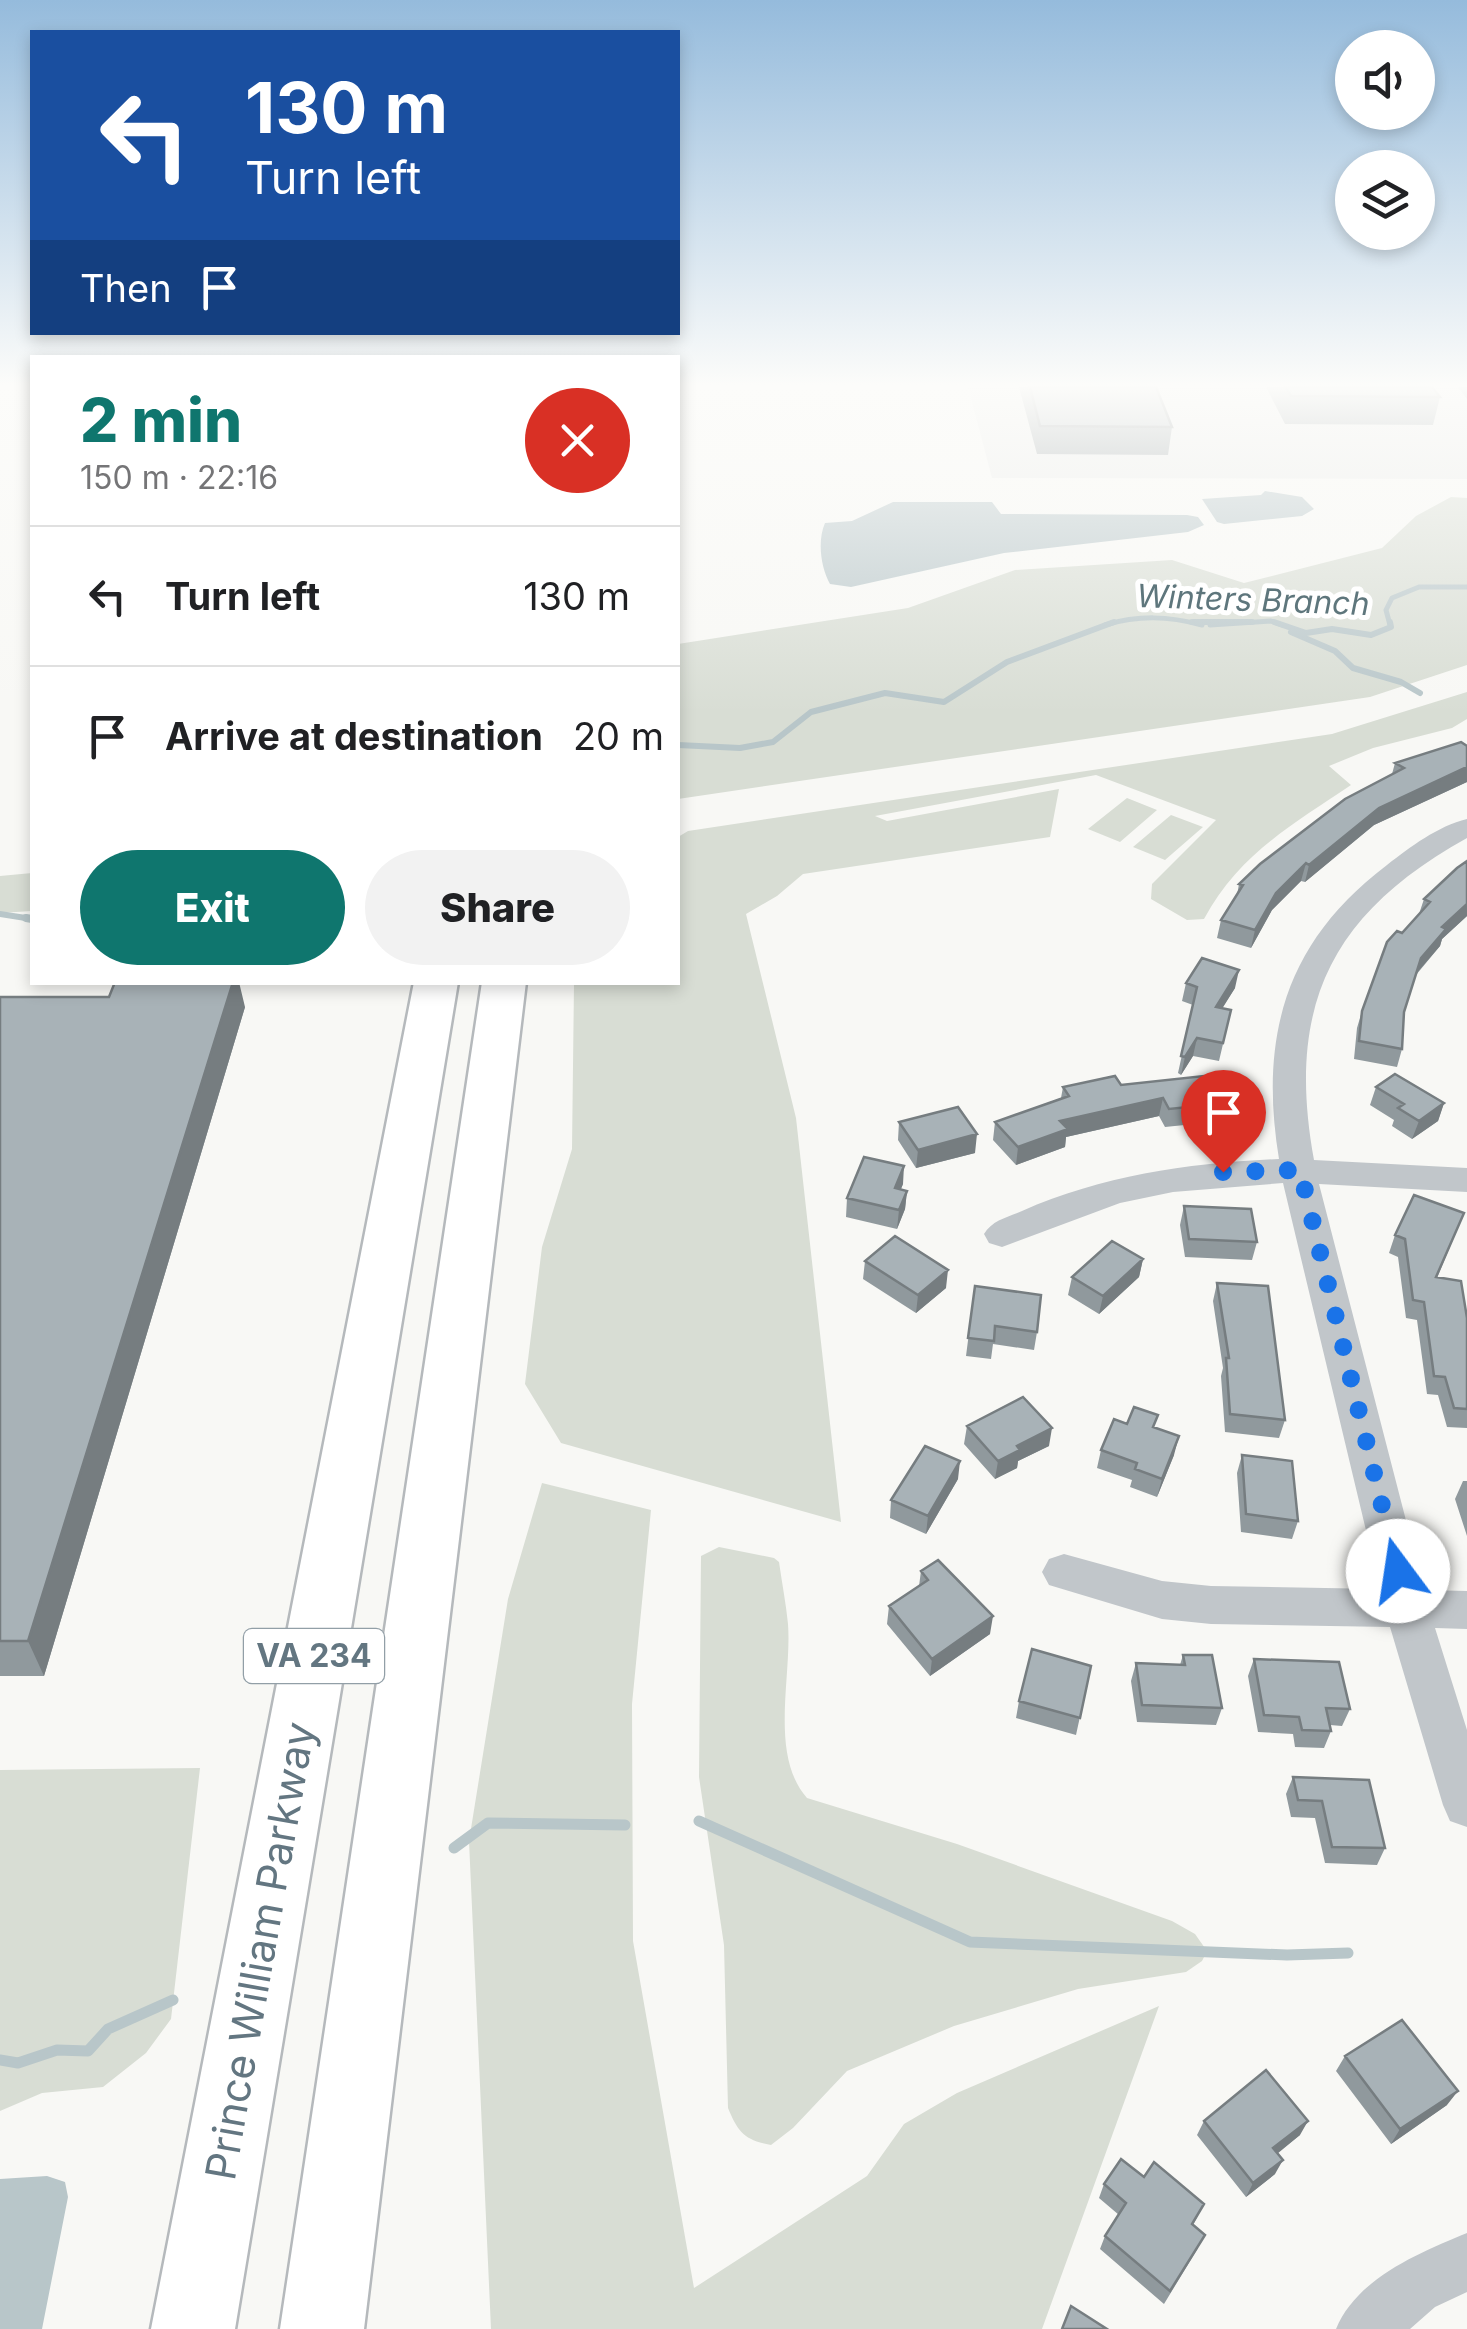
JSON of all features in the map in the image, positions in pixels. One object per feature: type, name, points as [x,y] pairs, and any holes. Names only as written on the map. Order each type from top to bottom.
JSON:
[{"type":"highway","name":"Prince William Parkway","points":[[193,2329],[435,985]]},
{"type":"highway","name":"VA 234","points":[[322,2329],[504,985]]},
{"type":"street","points":[[1467,827],[1437,842],[1385,880],[1352,912],[1310,975],[1296,1011],[1290,1044],[1289,1089],[1300,1170],[1407,1607],[1467,1805]]},
{"type":"street","points":[[1002,1234],[1046,1212],[1141,1183],[1197,1173],[1300,1170],[1467,1180]]},
{"type":"street","points":[[1064,1572],[1162,1600],[1211,1605],[1467,1610]]},
{"type":"street","points":[[1366,2329],[1415,2287],[1467,2262]]},
{"type":"shaded area","points":[[1294,496],[1302,497],[1314,509],[1302,516],[1224,524],[1217,522],[1202,499]]},
{"type":"shaded area","points":[[1451,497],[1467,498],[1467,665],[1370,697],[680,799],[680,644],[908,608],[1015,570],[1172,560],[1244,583],[1382,548],[1416,516]]},
{"type":"shaded area","points":[[893,502],[992,502],[1001,514],[1187,515],[1198,517],[1204,525],[1188,532],[1004,553],[851,587],[830,584],[821,554],[825,523],[852,521]]},
{"type":"shaded area","points":[[1467,692],[1467,719],[1452,728],[1373,748],[1329,766],[1351,785],[1250,859],[1233,876],[1204,919],[1187,920],[1151,899],[1152,884],[1216,820],[1096,775],[875,816],[887,821],[1059,789],[1050,837],[803,874],[777,896],[746,914],[796,1118],[841,1522],[561,1443],[525,1384],[542,1247],[572,1149],[574,985],[680,985],[680,836],[688,831],[1332,734]]},
{"type":"shaded area","points":[[1127,798],[1157,810],[1120,842],[1088,829]]},
{"type":"shaded area","points":[[1171,815],[1203,827],[1165,860],[1133,847]]},
{"type":"shaded area","points":[[30,873],[30,911],[0,913],[0,876]]},
{"type":"shaded area","points":[[542,1483],[651,1510],[632,1704],[633,1941],[694,2288],[867,2176],[904,2124],[957,2093],[1159,2006],[1042,2329],[491,2329],[469,1841],[508,1599]]},
{"type":"shaded area","points":[[719,1547],[779,1562],[788,1624],[785,1738],[795,1780],[807,1798],[957,1844],[1172,1921],[1195,1934],[1207,1951],[1202,1961],[1186,1972],[1078,1989],[954,2026],[847,2071],[793,2128],[771,2145],[743,2134],[728,2108],[724,1945],[699,1777],[701,1556]]},
{"type":"shaded area","points":[[200,1768],[171,2019],[146,2053],[103,2087],[42,2093],[0,2111],[0,1770]]},
{"type":"shaded area","points":[[47,2176],[65,2182],[68,2197],[42,2329],[0,2329],[0,2179]]},
{"type":"building","points":[[1461,742],[1467,746],[1467,767],[1379,808],[1309,865],[1306,863],[1276,893],[1255,930],[1221,920],[1243,885],[1239,884],[1345,799],[1404,768],[1395,763]]},
{"type":"building","points":[[1467,861],[1467,904],[1442,927],[1446,929],[1421,958],[1404,1012],[1402,1049],[1359,1041],[1362,1011],[1387,942],[1397,931],[1402,933],[1430,902],[1424,899]]},
{"type":"building","points":[[1202,958],[1239,970],[1216,1007],[1231,1010],[1223,1043],[1197,1038],[1185,1057],[1181,1056],[1197,987],[1186,983]]},
{"type":"building","points":[[114,985],[232,985],[28,1641],[0,1641],[0,997],[109,997]]},
{"type":"building","points":[[1395,1074],[1444,1103],[1419,1121],[1398,1108],[1404,1104],[1376,1087]]},
{"type":"building","points":[[1213,1075],[1228,1103],[1169,1109],[1163,1098],[1060,1121],[1068,1129],[1018,1147],[995,1122],[1069,1096],[1063,1087],[1115,1076],[1121,1085]]},
{"type":"building","points":[[958,1107],[977,1134],[918,1150],[899,1122]]},
{"type":"building","points":[[864,1157],[904,1166],[895,1188],[907,1191],[899,1210],[847,1198]]},
{"type":"building","points":[[1414,1195],[1464,1213],[1436,1277],[1461,1281],[1467,1318],[1467,1409],[1454,1408],[1445,1377],[1434,1376],[1424,1302],[1413,1300],[1405,1239],[1395,1235]]},
{"type":"building","points":[[1184,1206],[1251,1209],[1257,1242],[1189,1239]]},
{"type":"building","points":[[895,1236],[948,1270],[918,1295],[865,1261]]},
{"type":"building","points":[[1112,1241],[1143,1259],[1103,1296],[1072,1277]]},
{"type":"building","points":[[1217,1283],[1268,1286],[1285,1420],[1230,1414],[1229,1358]]},
{"type":"building","points":[[975,1286],[1041,1295],[1037,1332],[995,1326],[994,1341],[968,1338]]},
{"type":"building","points":[[1023,1397],[1052,1428],[998,1461],[967,1426]]},
{"type":"building","points":[[1134,1407],[1158,1415],[1153,1427],[1179,1436],[1162,1479],[1135,1469],[1137,1463],[1101,1450],[1114,1419],[1127,1424]]},
{"type":"building","points":[[925,1446],[960,1461],[928,1516],[891,1500]]},
{"type":"building","points":[[1242,1455],[1292,1461],[1298,1521],[1246,1514]]},
{"type":"building","points":[[938,1560],[993,1616],[932,1659],[889,1606],[928,1580],[921,1571]]},
{"type":"building","points":[[1032,1649],[1091,1666],[1080,1718],[1019,1701]]},
{"type":"building","points":[[1183,1655],[1212,1655],[1222,1708],[1142,1705],[1136,1663],[1185,1665]]},
{"type":"building","points":[[1254,1659],[1339,1662],[1350,1709],[1326,1708],[1331,1731],[1302,1730],[1299,1717],[1264,1715]]},
{"type":"building","points":[[1293,1777],[1369,1780],[1385,1848],[1332,1847],[1322,1801],[1298,1800]]},
{"type":"building","points":[[1402,2020],[1458,2091],[1400,2129],[1345,2056]]},
{"type":"building","points":[[1266,2070],[1308,2121],[1273,2148],[1283,2160],[1253,2183],[1204,2121]]},
{"type":"building","points":[[1121,2159],[1144,2177],[1154,2162],[1204,2204],[1192,2224],[1205,2235],[1170,2291],[1105,2236],[1126,2203],[1104,2184]]},
{"type":"building","points":[[1071,2306],[1107,2329],[1062,2329]]},
{"type":"waterway","name":"Winters Branch","points":[[1390,625],[1386,610],[1392,598],[1419,587],[1467,587]]},
{"type":"waterway","name":"Winters Branch","points":[[1107,625],[1154,618],[1202,625]]},
{"type":"waterway","name":"Winters Branch","points":[[1210,625],[1271,621],[1282,625]]},
{"type":"waterway","name":"Winters Branch","points":[[1107,625],[1114,622]]},
{"type":"waterway","name":"Winters Branch","points":[[1192,622],[1252,622]]},
{"type":"waterway","name":"Winters Branch","points":[[1274,622],[1306,633],[1332,629],[1371,635],[1391,627],[1390,622]]},
{"type":"waterway","name":"Winters Branch","points":[[680,745],[740,748],[773,742],[811,712],[885,693],[944,702],[1007,662],[1107,625]]},
{"type":"waterway","points":[[1291,632],[1335,651],[1353,668],[1401,682],[1420,693]]},
{"type":"waterway","name":"Winters Branch","points":[[0,914],[30,919]]},
{"type":"waterway","name":"Winters Branch","points":[[26,918],[30,919]]},
{"type":"waterway","points":[[699,1821],[970,1942],[1287,1955],[1348,1953]]},
{"type":"waterway","points":[[454,1848],[488,1823],[625,1825]]},
{"type":"waterway","points":[[0,2060],[18,2063],[57,2050],[88,2051],[108,2029],[173,2000]]},
{"type":"route","points":[[1223,1172],[1300,1170],[1398,1571]]}]
